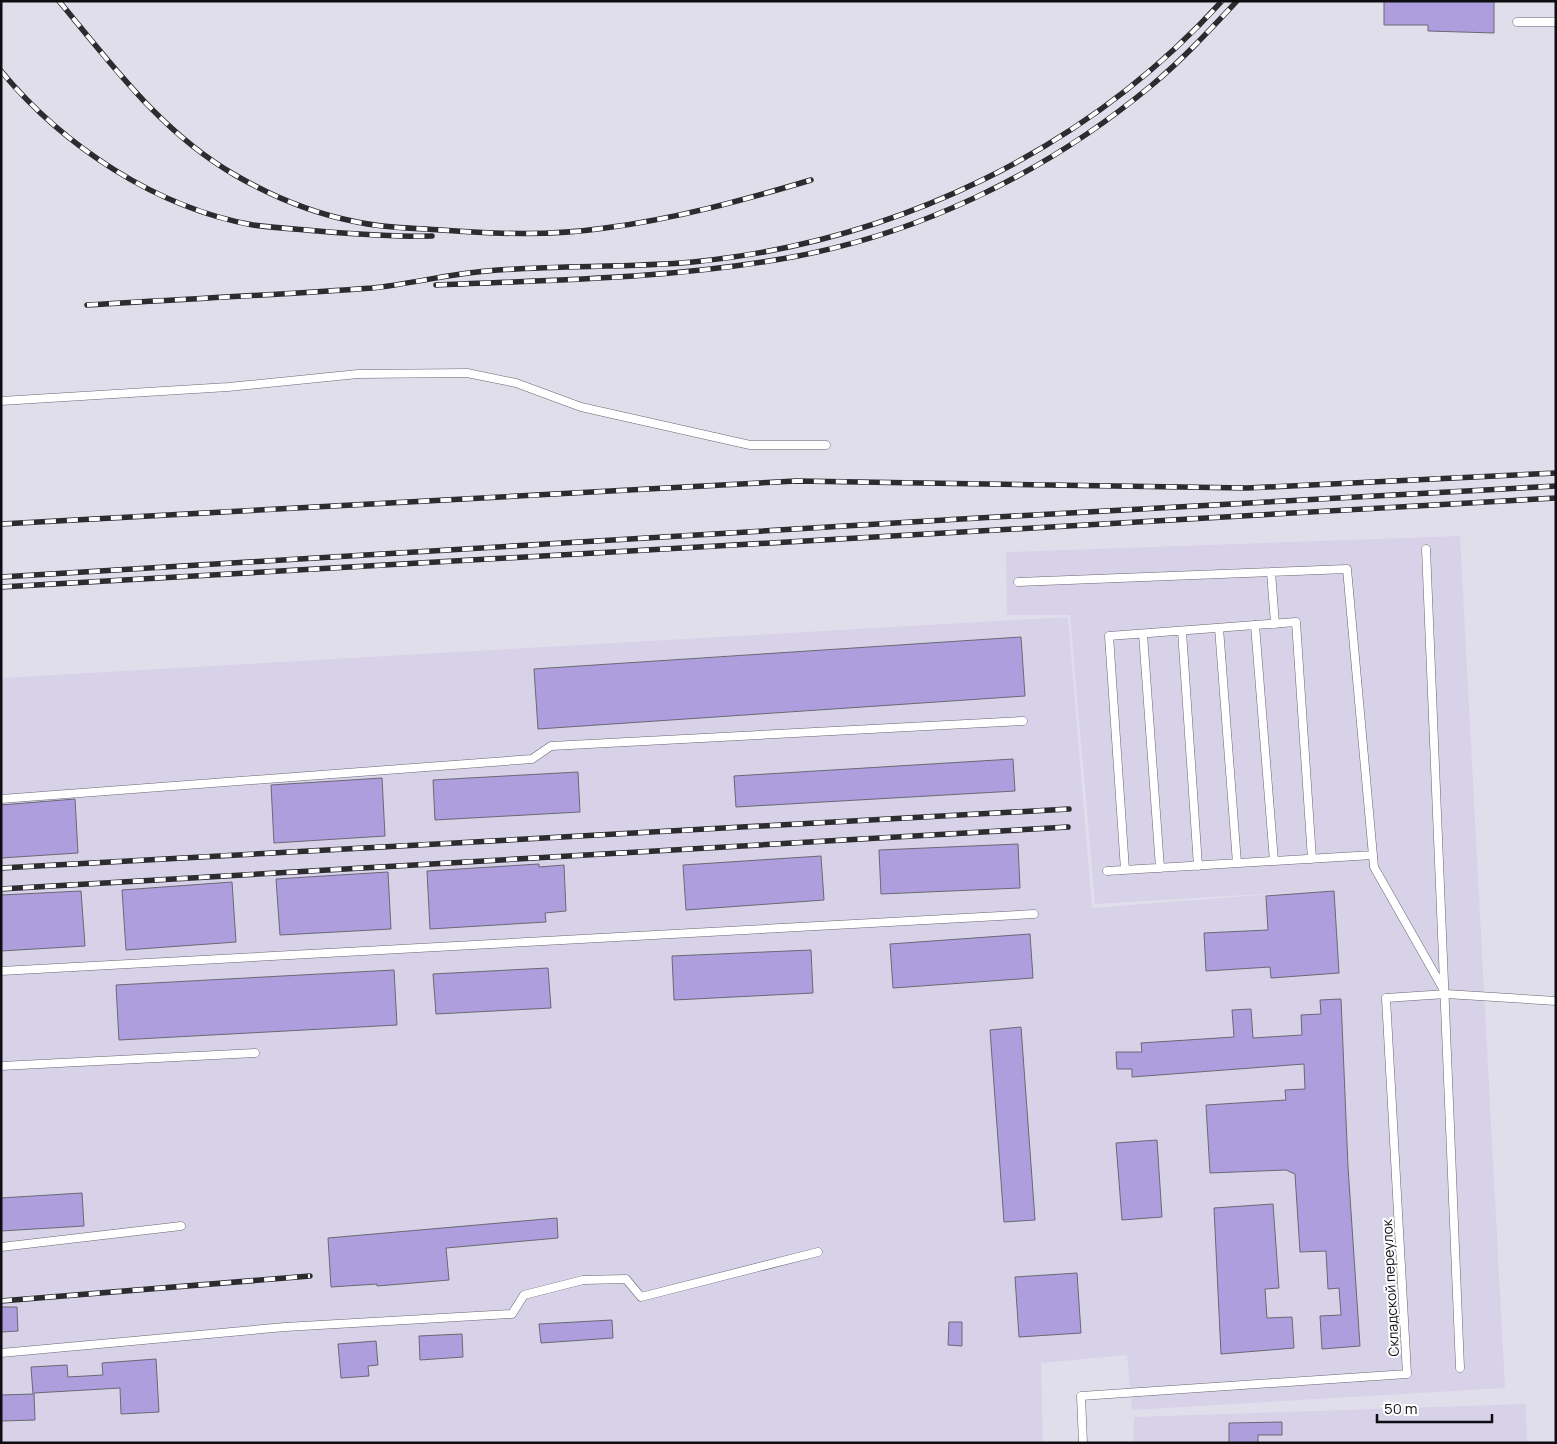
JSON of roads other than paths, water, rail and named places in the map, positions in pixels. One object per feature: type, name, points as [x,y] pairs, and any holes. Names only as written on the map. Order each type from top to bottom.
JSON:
[{"type":"lane","points":[[1517,22],[1556,22]]},
{"type":"lane","points":[[1,401],[228,387],[358,374],[467,373],[516,383],[581,407],[750,446],[826,445]]},
{"type":"lane","points":[[1426,549],[1446,994],[1460,1368]]},
{"type":"lane","points":[[1018,582],[1347,569],[1374,867],[1446,994]]},
{"type":"lane","points":[[1271,572],[1275,624]]},
{"type":"lane","points":[[1125,870],[1109,636],[1296,622],[1312,859]]},
{"type":"lane","points":[[1256,625],[1274,861]]},
{"type":"lane","points":[[1219,628],[1236,863]]},
{"type":"lane","points":[[1182,631],[1198,866]]},
{"type":"lane","points":[[1143,634],[1160,868]]},
{"type":"lane","points":[[1,799],[532,759],[550,746],[1023,720]]},
{"type":"lane","points":[[1107,871],[1373,855]]},
{"type":"lane","points":[[1,971],[1034,914]]},
{"type":"lane","name":"Складской переулок","points":[[1083,1443],[1081,1396],[1407,1374],[1386,998],[1446,994],[1556,1001]]},
{"type":"lane","points":[[1,1066],[255,1053]]},
{"type":"lane","points":[[1,1247],[181,1226]]},
{"type":"lane","points":[[1,1353],[284,1327],[512,1314],[524,1295],[583,1280],[626,1279],[641,1297],[818,1252]]},
{"type":"railway","points":[[59,1],[119,73],[161,118],[184,139],[235,175],[264,190],[310,209],[341,219],[388,227],[461,231],[523,234],[585,231],[683,214],[735,202],[811,180]]},
{"type":"railway","points":[[87,305],[372,288],[458,274],[513,269],[693,262],[768,251],[841,234],[913,210],[982,180],[1048,144],[1110,102],[1168,54],[1222,1]]},
{"type":"railway","points":[[436,285],[606,278],[691,271],[775,260],[826,250],[877,236],[975,198],[1022,174],[1067,147],[1111,117],[1152,85],[1206,34],[1237,1]]},
{"type":"railway","points":[[1,71],[53,124],[83,148],[114,170],[147,189],[182,204],[217,217],[253,225],[360,234],[432,236]]},
{"type":"railway","points":[[1,524],[796,481],[1247,488],[1556,473]]},
{"type":"railway","points":[[1,577],[961,519],[1556,486]]},
{"type":"railway","points":[[1,587],[1556,498]]},
{"type":"railway","points":[[1,868],[1069,809]]},
{"type":"railway","points":[[1,889],[1068,827]]},
{"type":"railway","points":[[1,1301],[310,1276]]}]
